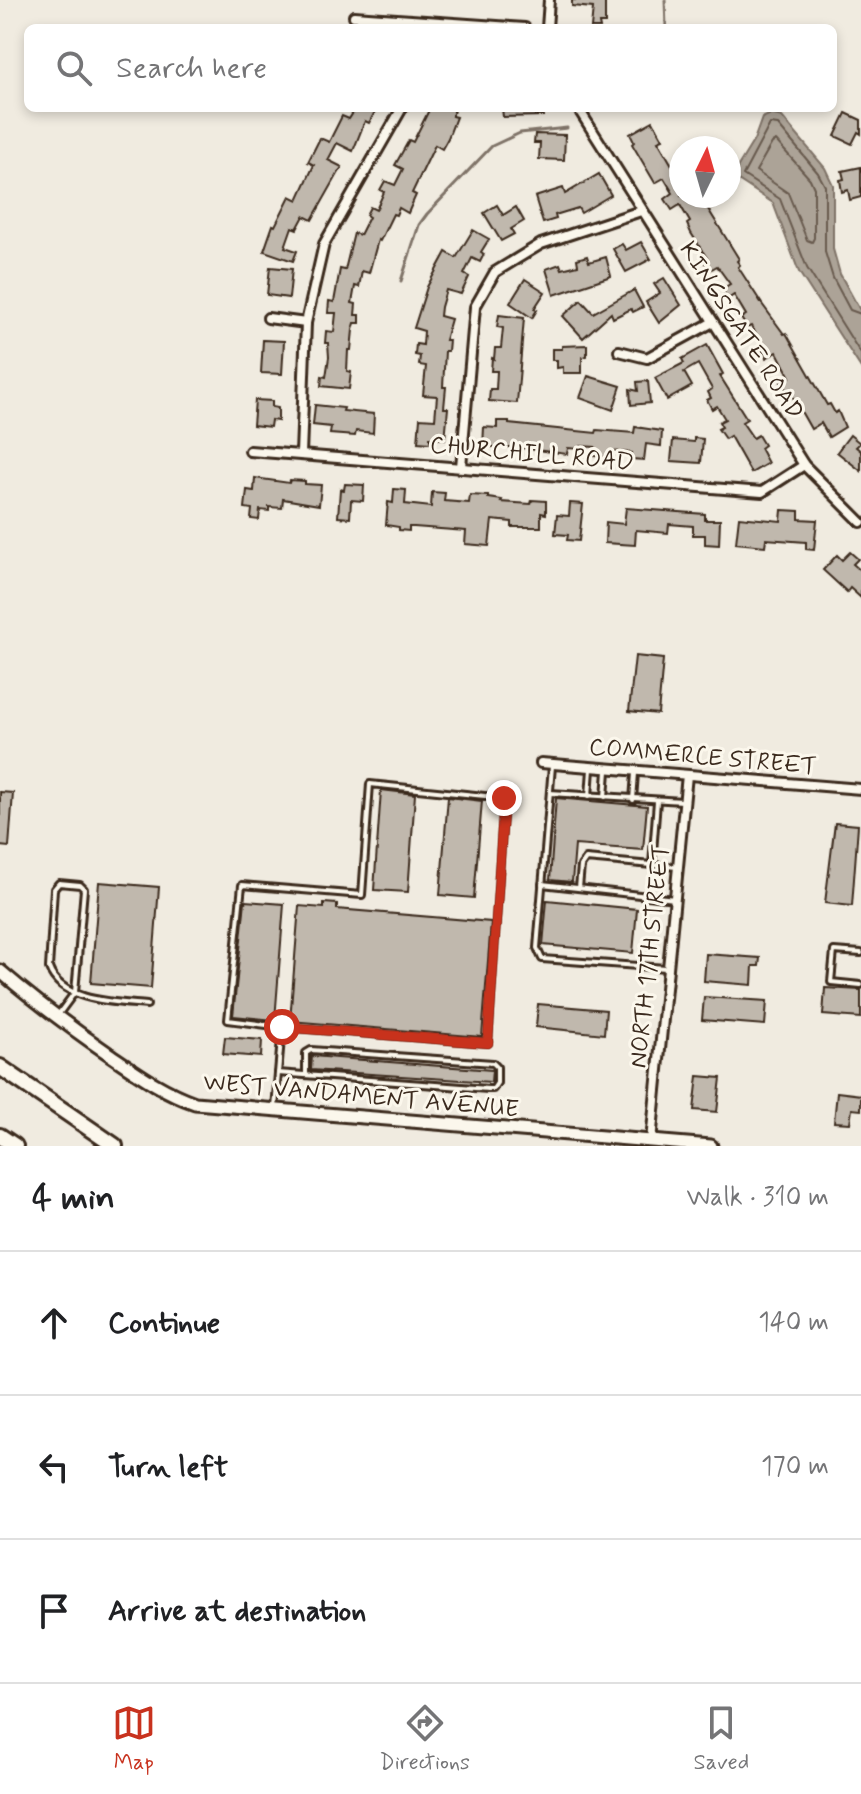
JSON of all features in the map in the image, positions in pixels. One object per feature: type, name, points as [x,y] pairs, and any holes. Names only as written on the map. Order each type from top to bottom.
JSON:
[{"type":"highway","points":[[0,1054],[39,1094]]},
{"type":"highway","points":[[0,1067],[115,1146]]},
{"type":"highway","points":[[0,1136],[15,1146]]},
{"type":"street","points":[[547,24],[549,0]]},
{"type":"street","points":[[354,16],[411,24]]},
{"type":"street","points":[[301,454],[306,323],[324,244],[400,112]]},
{"type":"street","name":"KINGSGATE ROAD","points":[[580,112],[804,465],[861,522]]},
{"type":"street","points":[[461,467],[475,307],[495,272],[541,244],[641,211]]},
{"type":"street","points":[[268,318],[306,323]]},
{"type":"street","points":[[619,351],[647,358],[713,322]]},
{"type":"street","name":"CHURCHILL ROAD","points":[[250,451],[762,492],[804,465]]},
{"type":"street","name":"COMMERCE STREET","points":[[541,763],[861,789]]},
{"type":"street","name":"NORTH 17TH STREET","points":[[651,1141],[687,775]]},
{"type":"street","name":"WEST VANDAMENT AVENUE","points":[[0,971],[56,1017],[147,1080],[177,1097],[210,1106],[604,1142],[651,1141],[711,1146]]},
{"type":"lane","points":[[552,764],[537,948],[542,959],[668,968]]},
{"type":"lane","points":[[589,796],[591,767]]},
{"type":"lane","points":[[605,797],[607,768]]},
{"type":"lane","points":[[633,800],[635,771]]},
{"type":"lane","points":[[370,784],[504,798],[488,1043],[282,1027],[228,1020],[242,885],[362,895],[370,784]]},
{"type":"lane","points":[[550,793],[684,801]]},
{"type":"lane","points":[[652,865],[657,801]]},
{"type":"lane","points":[[579,888],[581,866],[586,859],[678,867]]},
{"type":"lane","points":[[56,1017],[75,992],[84,889],[80,885],[59,883],[54,889],[49,968],[52,976],[75,992],[85,999],[147,1005]]},
{"type":"lane","points":[[542,884],[675,899]]},
{"type":"lane","points":[[861,953],[834,951],[831,982],[861,985]]},
{"type":"lane","points":[[275,1111],[282,1027]]},
{"type":"lane","points":[[278,1073],[488,1089],[493,1089],[497,1083],[497,1067],[493,1063],[311,1050],[306,1053],[306,1075]]},
{"type":"water","points":[[771,114],[782,117],[825,168],[833,185],[833,249],[840,274],[861,312],[861,368],[799,272],[773,203],[741,182],[741,161],[754,140],[762,118]]},
{"type":"building","points":[[572,0],[605,0],[605,23],[591,24],[593,8],[572,6]]},
{"type":"building","points":[[353,112],[375,112],[369,123],[365,121],[353,151],[337,143],[328,160],[342,167],[312,220],[304,216],[297,229],[292,227],[285,247],[297,251],[293,261],[264,251],[273,225],[290,196],[298,200],[314,165],[308,162],[320,138],[329,142],[342,116],[349,119]]},
{"type":"building","points":[[428,112],[454,112],[452,116],[456,117],[448,138],[442,149],[435,145],[412,193],[416,195],[408,213],[399,208],[396,215],[393,214],[378,240],[369,273],[362,271],[359,287],[355,286],[352,303],[356,304],[355,315],[360,315],[360,323],[355,323],[351,350],[348,350],[347,371],[351,372],[349,389],[321,386],[322,376],[326,377],[329,357],[326,331],[334,332],[336,313],[328,313],[329,301],[334,302],[340,269],[345,270],[354,233],[360,235],[369,217],[366,215],[370,207],[376,210],[385,181],[395,185],[403,169],[395,165],[409,140],[413,142]]},
{"type":"building","points":[[502,112],[543,112],[543,116],[503,117]]},
{"type":"building","points":[[846,113],[861,120],[861,134],[858,132],[852,144],[835,136]]},
{"type":"building","points":[[653,121],[663,139],[658,141],[669,160],[669,186],[664,178],[655,183],[632,144],[630,134]]},
{"type":"building","points":[[535,134],[565,135],[564,160],[539,159],[540,143],[534,143]]},
{"type":"building","points":[[861,167],[861,197],[850,200],[848,190],[842,192],[842,171]]},
{"type":"building","points":[[599,174],[611,195],[581,213],[578,208],[555,215],[556,219],[543,223],[535,197],[563,188],[565,194]]},
{"type":"building","points":[[497,205],[503,215],[516,207],[524,221],[511,229],[514,234],[501,241],[484,213]]},
{"type":"building","points":[[682,208],[707,208],[739,259],[738,267],[786,333],[827,405],[830,404],[835,413],[838,411],[845,427],[829,437],[821,423],[811,429],[781,382],[790,377],[777,352],[766,358],[760,347],[763,345],[751,326],[747,328],[741,318],[746,315],[734,295],[728,299],[722,289],[730,284],[717,266],[710,270],[703,260],[707,258],[691,233],[687,224],[690,222]]},
{"type":"building","points":[[473,230],[489,239],[481,252],[484,254],[480,262],[472,258],[464,274],[469,277],[461,294],[446,290],[441,307],[440,316],[451,319],[445,340],[449,340],[448,351],[445,351],[443,387],[446,387],[444,408],[448,408],[445,439],[430,438],[430,443],[418,442],[420,418],[435,419],[437,396],[423,395],[426,366],[419,365],[420,356],[415,355],[416,344],[423,345],[424,331],[414,328],[427,287],[446,252],[456,258]]},
{"type":"building","points":[[641,242],[651,259],[626,272],[613,249],[622,244],[626,250]]},
{"type":"building","points":[[587,256],[589,262],[606,257],[611,276],[554,295],[546,269],[560,264],[562,269],[578,265],[577,259]]},
{"type":"building","points":[[270,267],[292,269],[289,298],[267,295]]},
{"type":"building","points":[[664,278],[681,305],[659,323],[646,302],[660,293],[654,284]]},
{"type":"building","points":[[525,279],[545,292],[532,318],[510,303]]},
{"type":"building","points":[[634,290],[643,307],[613,318],[611,313],[583,338],[563,316],[581,300],[593,313]]},
{"type":"building","points":[[499,315],[524,318],[517,403],[489,401],[490,389],[496,389],[497,371],[491,371],[492,358],[495,348],[501,348],[503,328],[497,327]]},
{"type":"building","points":[[263,340],[284,341],[282,374],[261,373]]},
{"type":"building","points":[[587,345],[587,356],[582,357],[582,373],[563,373],[563,367],[557,368],[557,360],[552,360],[552,349]]},
{"type":"building","points":[[707,345],[723,374],[720,376],[747,419],[742,422],[753,438],[758,435],[764,445],[760,448],[768,463],[751,473],[730,436],[725,439],[718,429],[722,427],[719,422],[725,419],[717,406],[712,409],[707,400],[711,398],[708,392],[712,389],[698,364],[684,372],[692,386],[667,400],[655,378],[684,363],[682,359]]},
{"type":"building","points":[[588,376],[621,386],[613,410],[580,398]]},
{"type":"building","points":[[648,381],[650,403],[631,405],[630,389],[638,391],[637,382]]},
{"type":"building","points":[[255,400],[272,401],[272,407],[278,408],[278,421],[271,420],[270,427],[253,425]]},
{"type":"building","points":[[315,405],[374,414],[373,433],[356,431],[355,436],[330,434],[331,427],[313,425]]},
{"type":"building","points":[[497,421],[596,433],[597,430],[634,433],[635,427],[662,431],[661,446],[646,444],[644,460],[631,459],[632,453],[610,451],[610,457],[594,456],[595,447],[568,448],[567,454],[512,447],[483,447],[484,427],[497,428]]},
{"type":"building","points":[[850,435],[860,443],[856,447],[861,451],[861,471],[837,452]]},
{"type":"building","points":[[694,438],[703,439],[701,463],[671,461],[673,440],[694,442]]},
{"type":"building","points":[[255,478],[321,485],[319,505],[283,499],[282,508],[260,510],[259,520],[251,519],[252,509],[245,508],[247,490],[254,491]]},
{"type":"building","points":[[345,484],[364,485],[363,501],[351,500],[350,518],[338,517],[340,489],[344,490]]},
{"type":"building","points":[[394,489],[406,490],[405,504],[431,507],[432,492],[445,493],[444,501],[469,503],[470,495],[488,496],[501,502],[531,504],[532,500],[546,501],[546,514],[541,513],[541,527],[512,527],[512,522],[492,520],[489,546],[465,544],[466,531],[409,527],[409,531],[386,525],[388,502],[393,503]]},
{"type":"building","points":[[570,503],[583,504],[579,541],[567,540],[568,535],[555,534],[557,515],[569,516]]},
{"type":"building","points":[[626,508],[705,514],[705,520],[720,520],[719,545],[705,544],[705,535],[693,535],[693,526],[669,524],[668,533],[636,530],[635,545],[605,543],[606,522],[624,524]]},
{"type":"building","points":[[782,510],[799,511],[799,519],[817,520],[814,550],[806,549],[806,542],[766,539],[765,546],[736,543],[739,517],[781,521]]},
{"type":"building","points":[[850,552],[858,559],[853,564],[861,571],[861,598],[850,588],[847,592],[823,570],[837,555],[842,560]]},
{"type":"building","points":[[635,656],[663,659],[658,714],[629,711]]},
{"type":"building","points":[[381,790],[415,794],[408,892],[374,890]]},
{"type":"building","points":[[0,792],[13,793],[9,847],[0,846]]},
{"type":"building","points":[[448,797],[482,801],[474,898],[440,895]]},
{"type":"building","points":[[556,798],[647,806],[643,850],[575,845],[572,882],[550,880]]},
{"type":"building","points":[[835,823],[858,825],[852,906],[825,903]]},
{"type":"building","points":[[99,882],[159,887],[151,988],[91,983]]},
{"type":"building","points":[[547,900],[637,909],[633,953],[543,945]]},
{"type":"building","points":[[245,901],[284,904],[275,1020],[233,1016]]},
{"type":"building","points":[[324,903],[337,904],[337,909],[491,922],[482,1037],[290,1021],[299,906],[324,908]]},
{"type":"building","points":[[706,954],[760,958],[759,966],[753,966],[752,985],[704,981]]},
{"type":"building","points":[[825,988],[861,990],[861,1018],[823,1015]]},
{"type":"building","points":[[704,997],[767,1001],[765,1025],[702,1020]]},
{"type":"building","points":[[538,1004],[606,1010],[604,1034],[536,1027]]},
{"type":"building","points":[[225,1037],[262,1040],[261,1057],[223,1054]]},
{"type":"building","points":[[312,1056],[492,1070],[491,1082],[311,1070]]},
{"type":"building","points":[[698,1076],[721,1078],[717,1112],[694,1110]]},
{"type":"building","points":[[837,1092],[861,1095],[861,1110],[852,1109],[850,1123],[834,1122]]},
{"type":"waterway","points":[[665,0],[666,24]]},
{"type":"waterway","points":[[401,281],[419,225],[492,146],[520,133],[567,128]]},
{"type":"route","points":[[282,1027],[488,1043],[504,798]]}]
